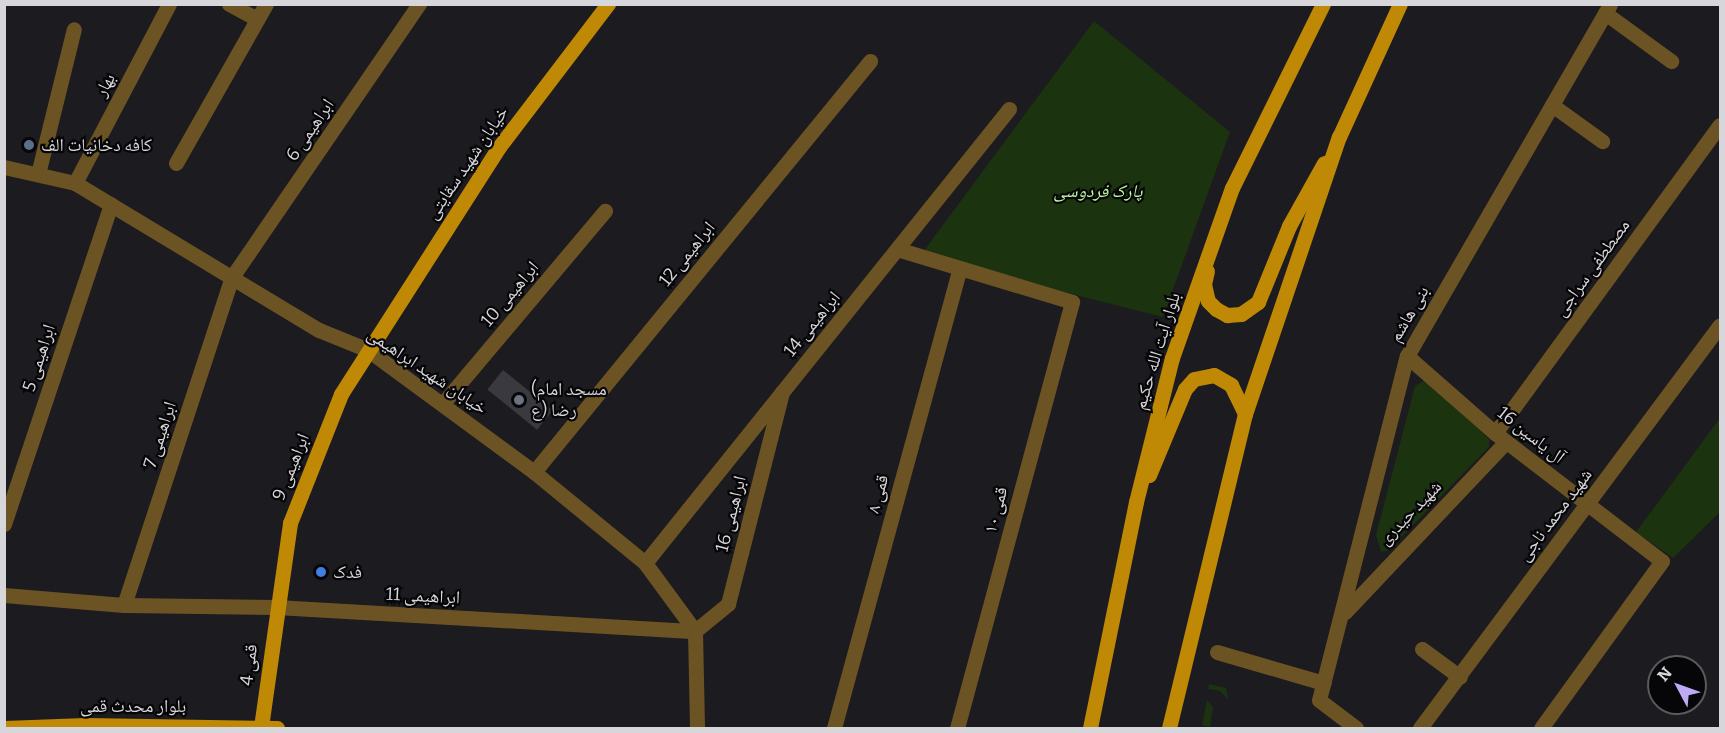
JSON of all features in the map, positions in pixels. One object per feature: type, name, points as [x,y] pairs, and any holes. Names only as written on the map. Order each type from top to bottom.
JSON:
[{"type":"main road","name":"خیابان شهید سقایتی","points":[[368,350],[499,147],[608,4]]},
{"type":"main road","name":"بلوار آیت الله حکیم","points":[[1090,729],[1136,502],[1172,358],[1232,188],[1323,4]]},
{"type":"main road","points":[[1169,729],[1245,414],[1339,137],[1400,4]]},
{"type":"main road","points":[[1212,242],[1204,284],[1208,301],[1227,315],[1241,314],[1258,303],[1301,201],[1339,137]]},
{"type":"main road","name":"ابراهیمی 9","points":[[276,607],[290,523],[341,394],[368,350]]},
{"type":"main road","points":[[1136,502],[1164,446],[1185,389],[1194,379],[1214,375],[1231,385],[1245,414]]},
{"type":"main road","name":"قمی 4","points":[[269,728],[276,607]]},
{"type":"main road","points":[[1078,729],[1097,696]]},
{"type":"main road","name":"بلوار محدث قمی","points":[[4,728],[269,728]]},
{"type":"street","name":"بهار","points":[[75,183],[169,4]]},
{"type":"street","points":[[230,4],[258,19]]},
{"type":"street","points":[[176,163],[266,4]]},
{"type":"street","name":"ابراهیمی 6","points":[[232,277],[419,4]]},
{"type":"street","points":[[1608,9],[1671,61]]},
{"type":"street","name":"بنی هاشم","points":[[1356,729],[1319,700],[1343,614],[1407,356],[1608,9]]},
{"type":"street","points":[[38,174],[74,29]]},
{"type":"street","name":"ابراهیمی 12","points":[[534,472],[870,61]]},
{"type":"street","points":[[1552,105],[1602,141]]},
{"type":"street","name":"ابراهیمی 14","points":[[645,562],[1009,109]]},
{"type":"street","name":"مصططفی سراجی","points":[[1500,437],[1720,125]]},
{"type":"street","name":"خیابان شهید ابراهیمی","points":[[4,167],[75,183],[319,330],[368,350],[444,402],[645,562],[695,631]]},
{"type":"street","name":"ابراهیمی 5","points":[[4,524],[111,204]]},
{"type":"street","name":"ابراهیمی 10","points":[[444,402],[605,211]]},
{"type":"street","points":[[897,249],[959,270]]},
{"type":"street","name":"قمی ۱۰","points":[[957,729],[1072,302],[959,270]]},
{"type":"street","name":"قمی ۸","points":[[834,729],[959,270]]},
{"type":"street","name":"ابراهیمی 7","points":[[124,604],[232,277]]},
{"type":"street","name":"شهید محمد ناجی","points":[[1422,728],[1720,325]]},
{"type":"street","name":"آل یاسین 16","points":[[1407,356],[1500,437],[1662,561],[1541,729]]},
{"type":"street","name":"ابراهیمی 16","points":[[695,631],[728,604],[782,392]]},
{"type":"street","name":"شهید حیدری","points":[[1343,614],[1500,437]]},
{"type":"street","name":"ابراهیمی 11","points":[[4,595],[124,604],[276,607],[695,631]]},
{"type":"street","points":[[695,631],[697,729]]},
{"type":"street","points":[[1422,648],[1460,677]]},
{"type":"street","points":[[1217,652],[1324,683]]},
{"type":"green space","name":"پارک فردوسی","points":[[1094,21],[1230,132],[1163,317],[920,256]]},
{"type":"green space","points":[[1423,381],[1432,382],[1489,439],[1489,447],[1389,550],[1381,552],[1376,535],[1415,386]]},
{"type":"green space","points":[[1720,418],[1720,512],[1673,558],[1636,532]]},
{"type":"green space","points":[[1209,684],[1226,688],[1228,699],[1220,691],[1208,689]]},
{"type":"green space","points":[[1207,700],[1213,707],[1210,727],[1202,725]]},
{"type":"building","name":"(مسجد امام رضا (ع","points":[[503,370],[553,410],[537,430],[487,389]]},
{"type":"place","name":"کافه دخانیات الف","points":[[29,145]]},
{"type":"place","name":"(مسجد امام رضا (ع","points":[[519,400]]},
{"type":"place","name":"فدک","points":[[321,572]]}]
